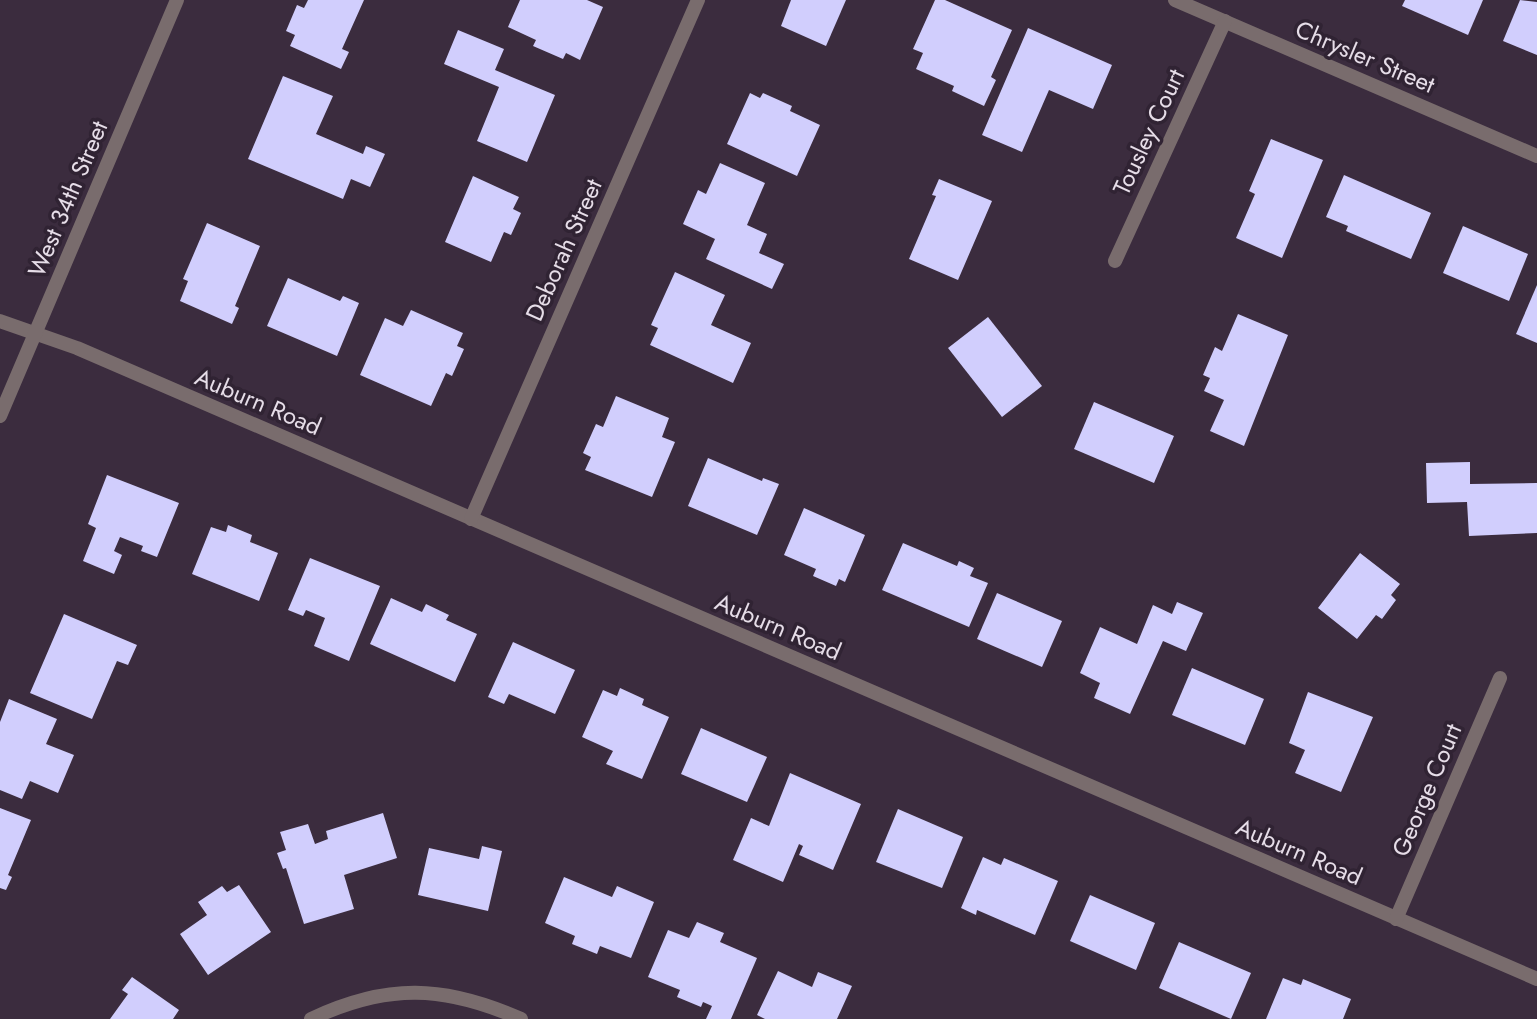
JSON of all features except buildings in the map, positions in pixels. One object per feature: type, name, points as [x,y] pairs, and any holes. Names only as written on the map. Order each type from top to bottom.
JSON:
[{"type":"street","name":"West 34th Street","points":[[0,416],[177,0]]},
{"type":"street","name":"Deborah Street","points":[[471,519],[698,0]]},
{"type":"street","name":"Chrysler Street","points":[[1175,0],[1537,156]]},
{"type":"street","name":"Tousley Court","points":[[1115,261],[1225,21]]},
{"type":"street","name":"Auburn Road","points":[[0,321],[77,348],[1537,979]]},
{"type":"street","name":"George Court","points":[[1396,919],[1500,678]]},
{"type":"street","points":[[311,1019],[371,996],[421,992],[468,999],[521,1019]]}]
